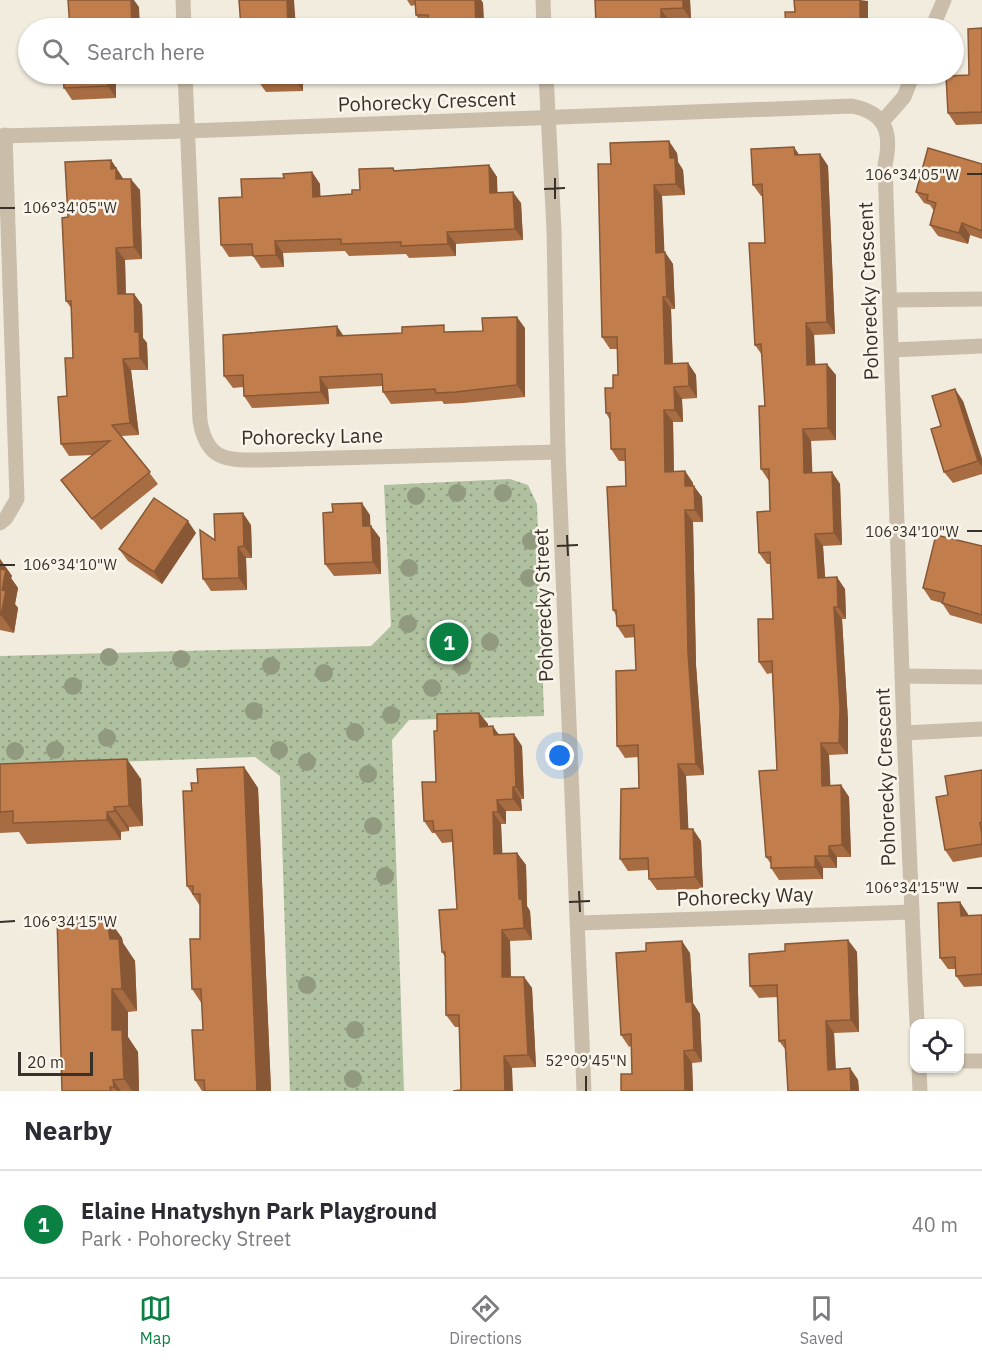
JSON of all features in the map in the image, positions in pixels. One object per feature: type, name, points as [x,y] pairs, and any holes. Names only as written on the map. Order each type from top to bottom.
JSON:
[{"type":"street","points":[[183,0],[184,18]]},
{"type":"street","points":[[543,0],[544,18]]},
{"type":"street","points":[[936,18],[944,0]]},
{"type":"street","points":[[185,84],[187,131]]},
{"type":"street","name":"Pohorecky Street","points":[[546,84],[554,230],[558,452],[579,923],[584,1091]]},
{"type":"street","points":[[882,122],[904,97],[909,84]]},
{"type":"street","name":"Pohorecky Crescent","points":[[2,136],[852,106],[869,111],[882,122],[888,132],[890,144],[885,165],[904,733],[917,1019]]},
{"type":"street","name":"Pohorecky Lane","points":[[187,131],[200,421],[204,442],[212,451],[227,458],[262,460],[558,452]]},
{"type":"street","points":[[0,523],[6,518],[17,499],[5,286],[2,136]]},
{"type":"street","points":[[891,300],[982,299]]},
{"type":"street","points":[[892,350],[982,346]]},
{"type":"street","points":[[902,676],[982,677]]},
{"type":"street","points":[[904,733],[982,729]]},
{"type":"street","name":"Pohorecky Way","points":[[579,923],[912,912]]},
{"type":"street","points":[[964,1061],[982,1061]]},
{"type":"street","points":[[919,1073],[920,1091]]},
{"type":"green space","points":[[510,479],[528,485],[537,504],[544,716],[409,720],[392,740],[404,1091],[290,1091],[280,776],[255,757],[0,766],[0,656],[371,646],[391,626],[384,485]]},
{"type":"building","points":[[68,0],[131,0],[132,18],[69,18]]},
{"type":"building","points":[[239,0],[287,0],[288,18],[240,18]]},
{"type":"building","points":[[415,0],[475,0],[476,18],[428,18],[428,15],[416,15]]},
{"type":"building","points":[[595,0],[683,0],[683,8],[661,9],[661,18],[596,18]]},
{"type":"building","points":[[794,0],[860,0],[860,18],[785,18],[785,12],[795,12]]},
{"type":"building","points":[[982,28],[982,112],[948,113],[946,84],[964,84],[964,75],[969,75],[968,29]]},
{"type":"building","points":[[64,84],[108,84],[108,86],[64,88]]},
{"type":"building","points":[[669,141],[670,158],[675,158],[676,184],[654,185],[656,253],[665,252],[667,297],[663,297],[665,364],[688,363],[689,386],[674,387],[675,410],[664,410],[665,472],[685,471],[685,486],[694,486],[695,510],[685,510],[688,653],[696,764],[678,764],[681,829],[693,829],[695,877],[649,879],[648,858],[620,859],[621,789],[639,788],[638,745],[617,746],[616,671],[636,670],[634,625],[617,626],[616,610],[613,610],[607,487],[626,486],[625,449],[611,449],[610,413],[606,413],[605,388],[613,388],[613,375],[618,375],[617,337],[602,337],[598,164],[611,164],[610,143]]},
{"type":"building","points":[[794,147],[795,155],[820,154],[827,322],[806,323],[807,365],[827,364],[828,428],[803,429],[804,473],[832,472],[834,533],[815,534],[818,578],[837,577],[838,607],[834,607],[840,709],[839,743],[821,743],[822,786],[841,785],[842,845],[829,846],[829,856],[815,856],[815,867],[771,868],[771,857],[766,857],[759,771],[777,770],[772,661],[759,662],[758,619],[773,619],[770,552],[759,553],[757,512],[770,511],[769,469],[761,469],[759,406],[765,406],[761,344],[755,345],[749,243],[765,243],[762,184],[753,185],[751,149]]},
{"type":"building","points":[[928,148],[982,164],[982,231],[962,223],[959,233],[930,225],[936,203],[927,200],[928,195],[916,192]]},
{"type":"building","points":[[111,160],[111,169],[116,168],[116,179],[131,179],[134,247],[116,248],[118,294],[134,294],[135,332],[139,332],[140,358],[123,359],[130,423],[112,425],[150,472],[92,519],[61,480],[110,441],[61,444],[58,397],[67,396],[65,358],[73,358],[71,301],[66,301],[62,218],[68,217],[65,162]]},
{"type":"building","points":[[489,165],[490,193],[513,192],[515,229],[447,232],[448,244],[401,246],[401,242],[341,244],[341,239],[275,241],[276,255],[253,256],[252,244],[221,245],[219,198],[242,197],[241,179],[284,178],[283,174],[312,172],[313,197],[352,194],[352,190],[360,190],[359,169],[393,168],[394,171]]},
{"type":"building","points":[[517,317],[517,385],[456,392],[436,393],[435,389],[383,392],[382,374],[320,377],[321,392],[244,396],[243,375],[224,376],[223,335],[337,326],[337,336],[402,333],[402,327],[444,325],[444,332],[483,331],[482,318]]},
{"type":"building","points":[[955,389],[978,461],[944,472],[931,429],[941,426],[932,396]]},
{"type":"building","points":[[154,498],[188,521],[154,572],[119,549]]},
{"type":"building","points":[[362,503],[363,526],[371,526],[373,562],[325,564],[323,513],[333,512],[332,504]]},
{"type":"building","points":[[243,513],[244,546],[238,547],[239,578],[203,579],[200,530],[215,540],[214,514]]},
{"type":"building","points":[[936,535],[982,546],[982,615],[942,603],[945,593],[923,588]]},
{"type":"building","points":[[0,569],[6,570],[2,590],[6,591],[1,615],[0,615]]},
{"type":"building","points":[[479,713],[480,727],[493,726],[494,735],[514,734],[516,787],[513,787],[513,799],[497,800],[498,812],[493,812],[494,854],[517,853],[519,899],[522,899],[524,928],[502,930],[502,977],[524,977],[528,1055],[504,1056],[505,1091],[453,1091],[461,1090],[459,1015],[446,1015],[445,952],[442,952],[439,910],[457,909],[452,830],[434,831],[433,821],[424,821],[422,782],[436,782],[434,731],[437,731],[437,714]]},
{"type":"building","points":[[127,759],[129,806],[114,807],[115,811],[107,812],[107,820],[13,823],[13,811],[0,812],[0,764]]},
{"type":"building","points":[[244,767],[257,1091],[205,1091],[204,1080],[195,1080],[192,1030],[203,1030],[201,989],[192,989],[190,939],[200,939],[200,894],[193,894],[193,886],[187,886],[183,791],[192,791],[191,783],[198,783],[197,769]]},
{"type":"building","points":[[982,770],[982,822],[980,823],[982,844],[945,850],[936,797],[948,795],[945,776]]},
{"type":"building","points":[[960,902],[961,916],[982,915],[982,974],[956,976],[955,957],[940,958],[938,903]]},
{"type":"building","points":[[106,916],[110,939],[119,939],[122,989],[112,989],[112,1030],[122,1030],[124,1079],[113,1080],[114,1087],[110,1087],[111,1091],[62,1091],[57,918]]},
{"type":"building","points":[[848,940],[851,1020],[826,1021],[828,1070],[850,1068],[851,1091],[788,1091],[785,1040],[779,1041],[777,985],[750,986],[749,954],[785,951],[785,944]]},
{"type":"building","points":[[682,941],[686,1002],[692,1002],[694,1050],[684,1051],[685,1091],[621,1091],[621,1074],[632,1074],[631,1034],[621,1035],[616,953],[646,951],[646,943]]},
{"type":"place","name":"Elaine Hnatyshyn Park Playground","points":[[449,642]]}]
